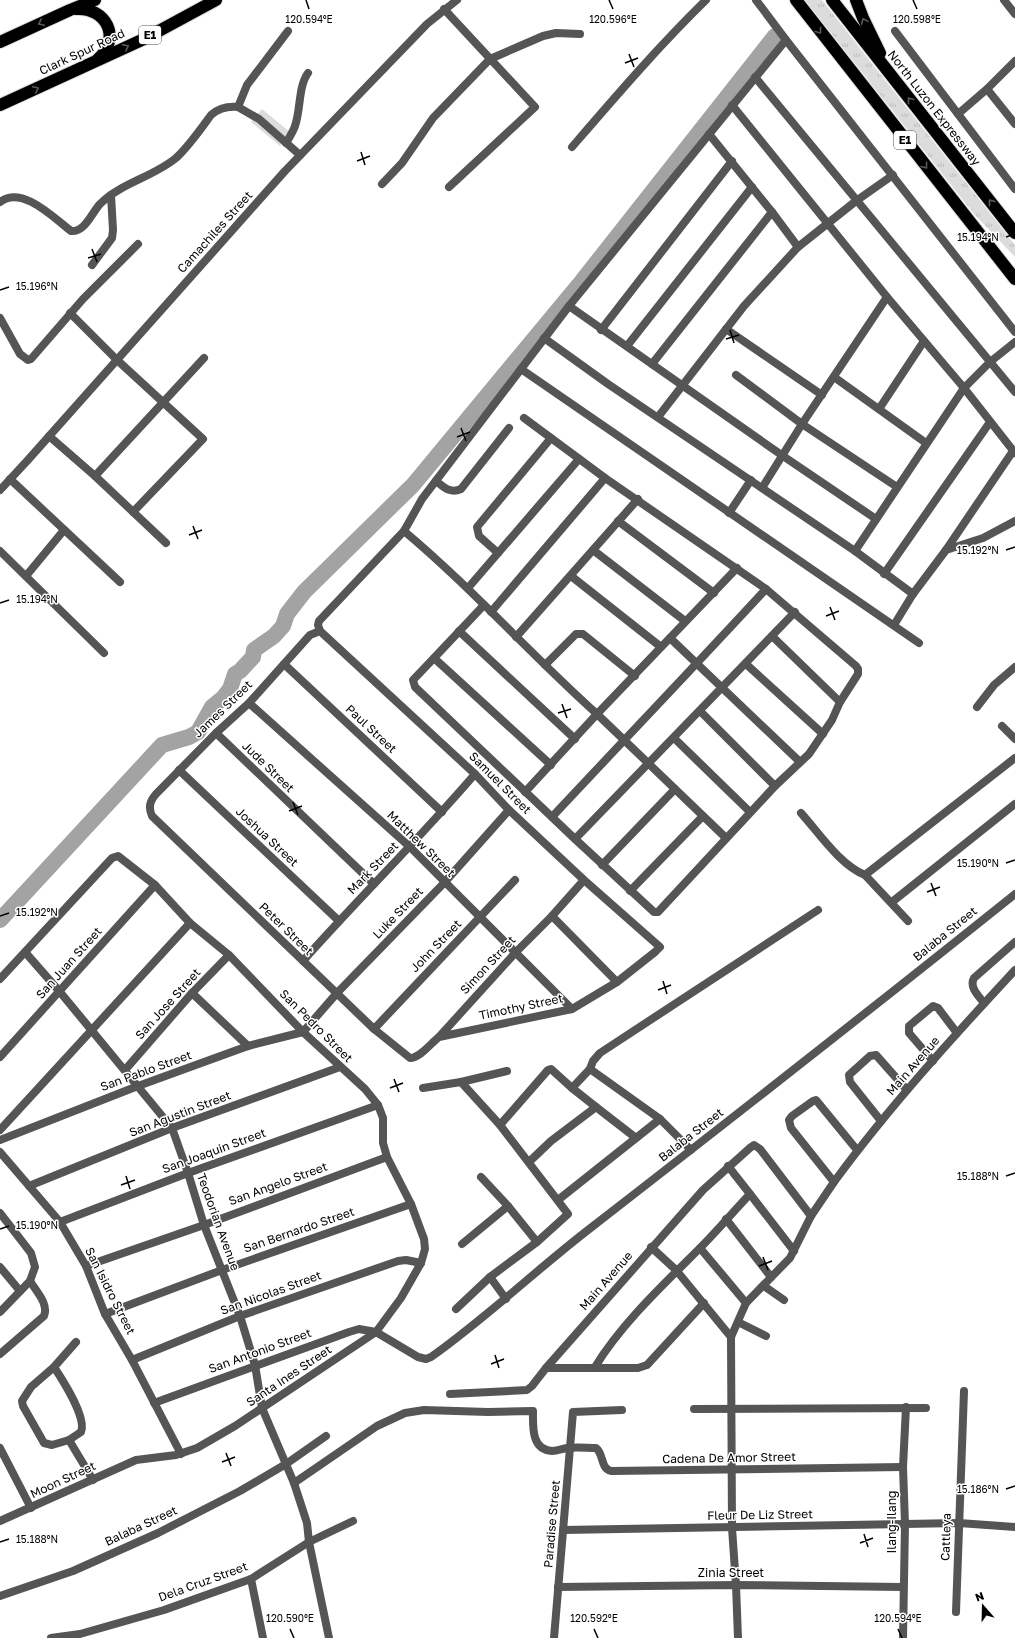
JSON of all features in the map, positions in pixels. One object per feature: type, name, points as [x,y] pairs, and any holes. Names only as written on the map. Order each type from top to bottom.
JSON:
[{"type":"highway","points":[[0,42],[95,0]]},
{"type":"highway","name":"Clark Spur Road","points":[[0,105],[144,39],[216,0]]},
{"type":"highway","name":"E1","points":[[796,0],[1015,279]]},
{"type":"highway","name":"North Luzon Expressway","points":[[832,0],[1015,233]]},
{"type":"highway","name":"E1","points":[[856,0],[869,31],[895,81]]},
{"type":"highway","points":[[70,10],[86,9],[95,12],[103,18],[108,27],[108,46],[103,55],[90,64]]},
{"type":"street","name":"Camachiles Street","points":[[0,490],[116,359],[300,156],[406,44],[444,9],[457,0]]},
{"type":"street","points":[[572,147],[678,26],[706,0]]},
{"type":"street","points":[[756,0],[1015,332]]},
{"type":"street","points":[[1004,0],[1015,14]]},
{"type":"street","points":[[444,9],[535,107],[449,187]]},
{"type":"street","points":[[238,107],[247,85],[288,31]]},
{"type":"street","points":[[895,31],[1015,189]]},
{"type":"street","points":[[382,184],[402,163],[433,118],[490,59],[543,36],[556,33],[580,34]]},
{"type":"street","points":[[323,633],[318,625],[319,622],[404,530],[418,506],[436,481],[544,338],[786,40]]},
{"type":"street","points":[[958,114],[1014,65]]},
{"type":"street","points":[[286,143],[295,127],[302,86],[308,73]]},
{"type":"street","points":[[755,77],[1015,392]]},
{"type":"street","points":[[987,89],[1015,124]]},
{"type":"street","points":[[732,105],[887,297],[964,388],[1014,452],[946,550],[913,594],[894,625]]},
{"type":"street","points":[[0,202],[15,197],[29,200],[71,231],[81,229],[94,211],[111,195],[175,158],[211,115],[217,110],[228,106],[238,107],[259,118],[300,156]]},
{"type":"street","points":[[709,134],[732,161],[798,247]]},
{"type":"street","points":[[601,330],[732,161]]},
{"type":"street","points":[[658,417],[726,329],[769,277],[798,247],[856,201],[893,176]]},
{"type":"street","points":[[627,346],[752,187]]},
{"type":"street","points":[[92,265],[112,238],[111,195]]},
{"type":"street","points":[[652,364],[772,212]]},
{"type":"street","points":[[0,318],[20,354],[28,360],[31,359],[83,299],[138,244]]},
{"type":"street","points":[[762,488],[802,424],[887,297]]},
{"type":"street","points":[[569,306],[601,330],[627,346],[783,456],[876,519]]},
{"type":"street","points":[[70,313],[116,359],[203,439],[133,512]]},
{"type":"street","points":[[726,329],[822,395]]},
{"type":"street","points":[[544,338],[608,384],[855,551],[884,574],[913,594]]},
{"type":"street","points":[[879,409],[924,341]]},
{"type":"street","points":[[855,551],[964,388],[990,362],[1015,342]]},
{"type":"street","points":[[95,476],[204,358]]},
{"type":"street","points":[[521,369],[919,643]]},
{"type":"street","points":[[736,375],[802,424],[897,487]]},
{"type":"street","points":[[834,377],[926,444]]},
{"type":"street","points":[[484,605],[413,680],[413,684],[602,865],[654,912],[658,912],[750,812],[809,754],[832,720],[840,702],[858,674],[858,669],[856,666],[795,612],[766,589],[638,499],[605,478],[524,418]]},
{"type":"street","points":[[884,574],[990,422]]},
{"type":"street","points":[[436,481],[448,490],[456,491],[508,428]]},
{"type":"street","points":[[49,436],[95,476],[166,543]]},
{"type":"street","points":[[498,553],[480,536],[477,527],[551,438]]},
{"type":"street","points":[[468,588],[579,459]]},
{"type":"street","points":[[491,612],[605,478]]},
{"type":"street","points":[[10,479],[120,582]]},
{"type":"street","points":[[729,512],[751,480]]},
{"type":"street","points":[[516,637],[638,499]]},
{"type":"street","points":[[618,521],[714,593]]},
{"type":"street","points":[[946,550],[983,538],[1015,521]]},
{"type":"street","points":[[26,576],[64,530]]},
{"type":"street","points":[[404,530],[468,588],[516,637],[726,838]]},
{"type":"street","points":[[592,550],[685,621]]},
{"type":"street","points":[[0,551],[104,653]]},
{"type":"street","points":[[525,792],[736,568]]},
{"type":"street","points":[[571,576],[661,647]]},
{"type":"street","points":[[552,817],[766,589]]},
{"type":"street","points":[[575,839],[700,712],[795,612]]},
{"type":"street","points":[[459,631],[575,739]]},
{"type":"street","name":"James Street","points":[[152,816],[149,806],[152,799],[179,770],[249,703],[310,635],[323,633]]},
{"type":"street","name":"Samuel Street","points":[[323,633],[475,774],[509,810],[584,880],[660,947]]},
{"type":"street","points":[[545,665],[576,634],[583,634],[634,676]]},
{"type":"street","points":[[772,636],[840,702]]},
{"type":"street","points":[[670,638],[800,762]]},
{"type":"street","points":[[434,658],[551,765]]},
{"type":"street","name":"Paul Street","points":[[284,664],[442,812]]},
{"type":"street","points":[[746,664],[823,734]]},
{"type":"street","points":[[977,708],[994,685],[1015,667]]},
{"type":"street","name":"Matthew Street","points":[[249,703],[410,847],[444,883],[516,952],[572,1009]]},
{"type":"street","points":[[700,712],[775,786]]},
{"type":"street","points":[[1002,726],[1015,739]]},
{"type":"street","name":"Jude Street","points":[[216,733],[374,884]]},
{"type":"street","points":[[674,738],[750,812]]},
{"type":"street","points":[[865,875],[1015,758]]},
{"type":"street","name":"Joshua Street","points":[[179,770],[339,921]]},
{"type":"street","name":"Mark Street","points":[[303,961],[410,847],[475,774]]},
{"type":"street","points":[[602,865],[675,789]]},
{"type":"street","points":[[892,902],[1015,804]]},
{"type":"street","name":"Luke Street","points":[[303,1032],[337,993],[444,883],[509,810]]},
{"type":"street","points":[[801,813],[844,861],[857,872],[865,875],[892,902],[908,921]]},
{"type":"street","name":"Peter Street","points":[[152,816],[374,1029],[407,1056]]},
{"type":"street","points":[[630,891],[703,816]]},
{"type":"street","name":"San Pedro Street","points":[[25,952],[112,858],[118,856],[122,858],[155,885],[190,923],[229,955],[303,1032],[365,1090],[378,1105],[383,1118],[383,1143],[387,1157],[411,1204],[424,1239],[425,1250],[421,1263]]},
{"type":"street","name":"John Street","points":[[374,1029],[516,880]]},
{"type":"street","name":"Simon Street","points":[[407,1056],[414,1058],[419,1056],[429,1044],[439,1037],[584,880]]},
{"type":"street","name":"San Juan Street","points":[[0,1057],[155,885]]},
{"type":"street","name":"Balaba Street","points":[[376,1332],[409,1353],[426,1359],[439,1352],[506,1299],[567,1246],[1015,894]]},
{"type":"street","points":[[572,1088],[590,1069],[593,1061],[600,1053],[818,910]]},
{"type":"street","points":[[552,916],[616,982]]},
{"type":"street","points":[[0,1130],[190,923]]},
{"type":"street","points":[[984,1003],[972,987],[974,978],[1015,942]]},
{"type":"street","name":"Timothy Street","points":[[439,1037],[572,1009],[616,982],[660,947]]},
{"type":"street","points":[[0,979],[25,952]]},
{"type":"street","name":"Teodorian Avenue","points":[[25,952],[60,992],[172,1128],[204,1225],[240,1316],[256,1365],[262,1408],[294,1483],[307,1523],[309,1542],[329,1638]]},
{"type":"street","name":"San Jose Street","points":[[125,1070],[192,993],[229,955]]},
{"type":"street","name":"Main Avenue","points":[[738,1638],[732,1528],[731,1337],[746,1303],[771,1277],[783,1267],[794,1251],[811,1216],[857,1150],[907,1090],[1015,970]]},
{"type":"street","points":[[192,993],[248,1046]]},
{"type":"street","name":"Main Avenue","points":[[933,1061],[909,1033],[909,1026],[933,1006],[936,1007],[958,1033]]},
{"type":"street","name":"San Pablo Street","points":[[0,1140],[138,1086],[248,1046],[303,1032]]},
{"type":"street","points":[[881,1121],[850,1082],[849,1076],[870,1056],[876,1056],[907,1090]]},
{"type":"street","name":"San Agustin Street","points":[[29,1186],[172,1128],[340,1067]]},
{"type":"street","points":[[590,1069],[660,1119],[691,1150]]},
{"type":"street","points":[[500,1125],[548,1070],[551,1070],[636,1138]]},
{"type":"street","points":[[424,1088],[461,1082],[507,1071]]},
{"type":"street","points":[[456,1309],[490,1278],[537,1242],[567,1216],[567,1212],[500,1125],[461,1082]]},
{"type":"street","points":[[834,1182],[789,1123],[789,1120],[792,1116],[816,1100],[857,1150]]},
{"type":"street","name":"San Joaquin Street","points":[[60,1222],[188,1173],[378,1105]]},
{"type":"street","points":[[529,1162],[551,1142],[596,1107]]},
{"type":"street","points":[[558,1200],[660,1119]]},
{"type":"street","name":"Main Avenue","points":[[450,1394],[527,1390],[532,1386],[651,1247],[703,1190],[751,1147],[758,1146],[811,1216]]},
{"type":"street","name":"San Isidro Street","points":[[0,1152],[60,1222],[86,1266],[106,1314],[181,1454]]},
{"type":"street","name":"San Angelo Street","points":[[86,1266],[204,1225],[387,1157]]},
{"type":"street","points":[[728,1166],[794,1251]]},
{"type":"street","points":[[480,1177],[508,1206],[537,1242]]},
{"type":"street","points":[[595,1367],[630,1322],[676,1270],[700,1248],[750,1194]]},
{"type":"street","name":"San Bernardo Street","points":[[106,1314],[222,1270],[411,1204]]},
{"type":"street","points":[[462,1244],[508,1206]]},
{"type":"street","points":[[0,1213],[33,1256],[36,1267],[30,1281],[0,1312]]},
{"type":"street","points":[[726,1219],[771,1277]]},
{"type":"street","points":[[651,1247],[676,1270],[731,1337]]},
{"type":"street","points":[[700,1248],[746,1303]]},
{"type":"street","name":"San Nicolas Street","points":[[132,1360],[240,1316],[398,1261],[406,1260],[421,1263]]},
{"type":"street","name":"Santa Ines Street","points":[[136,1460],[181,1454],[216,1438],[376,1332],[401,1298],[421,1263]]},
{"type":"street","points":[[0,1267],[20,1291]]},
{"type":"street","points":[[490,1278],[506,1299]]},
{"type":"street","points":[[0,1354],[44,1316],[46,1311],[45,1306],[30,1281]]},
{"type":"street","points":[[764,1286],[784,1300]]},
{"type":"street","points":[[546,1368],[638,1368],[647,1365],[704,1303]]},
{"type":"street","points":[[738,1322],[766,1336]]},
{"type":"street","name":"San Antonio Street","points":[[154,1403],[359,1329],[376,1332]]},
{"type":"street","points":[[54,1367],[62,1379],[82,1424],[80,1432],[69,1440],[52,1445],[44,1443],[23,1406],[22,1401],[31,1387],[54,1367],[76,1342]]},
{"type":"street","name":"Cattleya","points":[[956,1612],[964,1391]]},
{"type":"street","name":"Ilang-Ilang","points":[[903,1638],[905,1524],[904,1467],[906,1407]]},
{"type":"street","points":[[694,1409],[926,1408]]},
{"type":"street","points":[[294,1483],[377,1426],[414,1410],[488,1412],[533,1410],[536,1444],[542,1449],[552,1451],[569,1448]]},
{"type":"street","name":"Paradise Street","points":[[554,1638],[573,1412],[622,1410]]},
{"type":"street","name":"Balaba Street","points":[[0,1596],[72,1571],[158,1532],[240,1491],[286,1464],[326,1436]]},
{"type":"street","points":[[69,1440],[93,1480]]},
{"type":"street","points":[[0,1448],[31,1508]]},
{"type":"street","name":"Cadena De Amor Street","points":[[569,1448],[596,1448],[599,1450],[607,1470],[611,1471],[904,1467]]},
{"type":"street","name":"Moon Street","points":[[0,1521],[136,1460]]},
{"type":"street","name":"Dela Cruz Street","points":[[51,1638],[81,1636],[164,1610],[251,1579],[309,1542],[353,1521]]},
{"type":"street","name":"Fleur De Liz Street","points":[[562,1530],[959,1523],[1015,1527]]},
{"type":"street","points":[[251,1579],[263,1638]]},
{"type":"street","name":"Zinia Street","points":[[558,1587],[736,1584],[903,1587]]},
{"type":"green space","points":[[805,0],[822,0],[1015,245],[1015,257],[974,214]]},
{"type":"green space","points":[[262,109],[291,133],[280,146],[251,122]]},
{"type":"waterway","points":[[0,920],[162,745],[189,737],[198,732],[212,707],[223,698],[230,689],[235,674],[240,671],[253,657],[254,650],[274,636],[283,626],[287,614],[304,592],[413,485],[582,281],[775,36]]}]
